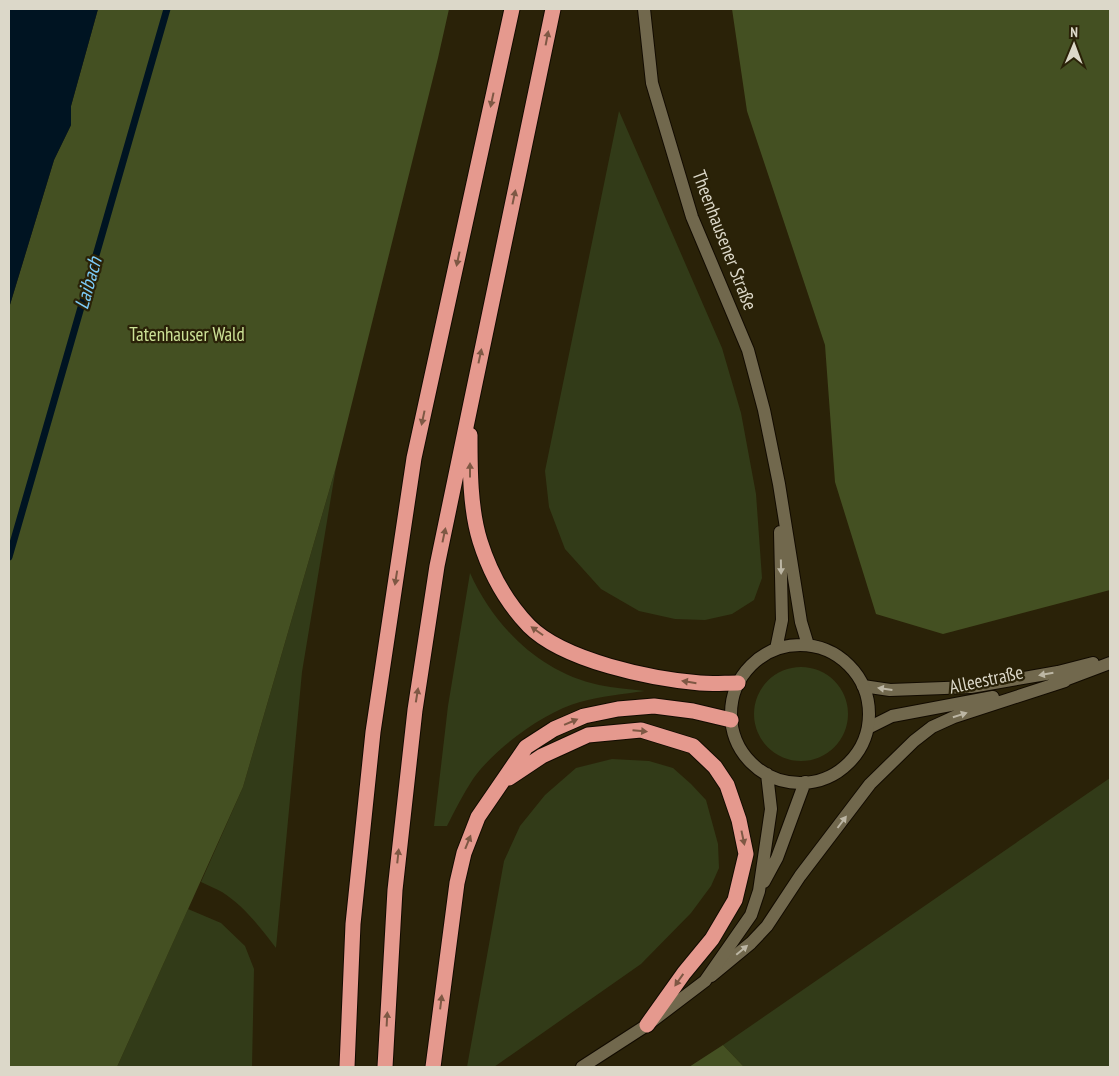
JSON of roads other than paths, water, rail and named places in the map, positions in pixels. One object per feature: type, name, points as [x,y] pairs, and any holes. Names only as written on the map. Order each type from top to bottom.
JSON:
[{"type":"highway","points":[[347,1067],[353,924],[373,732],[414,458],[512,9]]},
{"type":"highway","points":[[385,1067],[395,890],[415,710],[437,566],[553,9]]},
{"type":"highway","points":[[470,404],[470,481],[479,539],[490,570],[508,599],[530,627],[559,646],[600,663],[628,671],[700,683],[738,684]]},
{"type":"highway","points":[[433,1067],[457,884],[464,853],[478,817],[499,784],[526,748],[554,729],[584,716],[618,709],[654,706],[693,711],[731,720]]},
{"type":"highway","points":[[499,784],[542,756],[588,735],[640,730],[693,746],[715,767],[727,785],[739,820],[746,854],[735,900],[712,939],[684,972],[647,1025]]},
{"type":"main road","name":"Theenhausener Straße","points":[[644,9],[652,83],[692,217],[748,350],[764,410],[779,484],[801,622],[808,645]]},
{"type":"main road","name":"Theenhausener Straße","points":[[776,649],[782,620],[779,484]]},
{"type":"main road","points":[[792,645],[808,645],[831,652],[850,666],[863,686],[869,706],[868,728],[860,749],[846,766],[827,777],[805,782],[785,781],[767,774],[749,760],[737,742],[731,720],[732,701],[738,684],[754,662],[776,649],[792,645]]},
{"type":"main road","name":"Alleestraße","points":[[863,686],[890,690],[971,687],[1058,672],[1110,659]]},
{"type":"main road","name":"Alleestraße","points":[[868,728],[892,716],[1064,681],[1110,663]]},
{"type":"main road","points":[[582,1067],[647,1025],[751,943],[767,926],[800,876],[870,784],[914,742],[932,728],[954,717],[1064,681]]},
{"type":"main road","points":[[759,891],[770,808],[767,774]]},
{"type":"main road","points":[[705,981],[750,915],[759,891],[777,858],[805,782]]},
{"type":"water","points":[[9,9],[98,9],[71,106],[71,125],[54,160],[9,308]]},
{"type":"waterway","name":"Laibach","points":[[9,557],[167,9]]},
{"type":"park label","name":"Tatenhauser Wald","points":[[187,334]]}]
